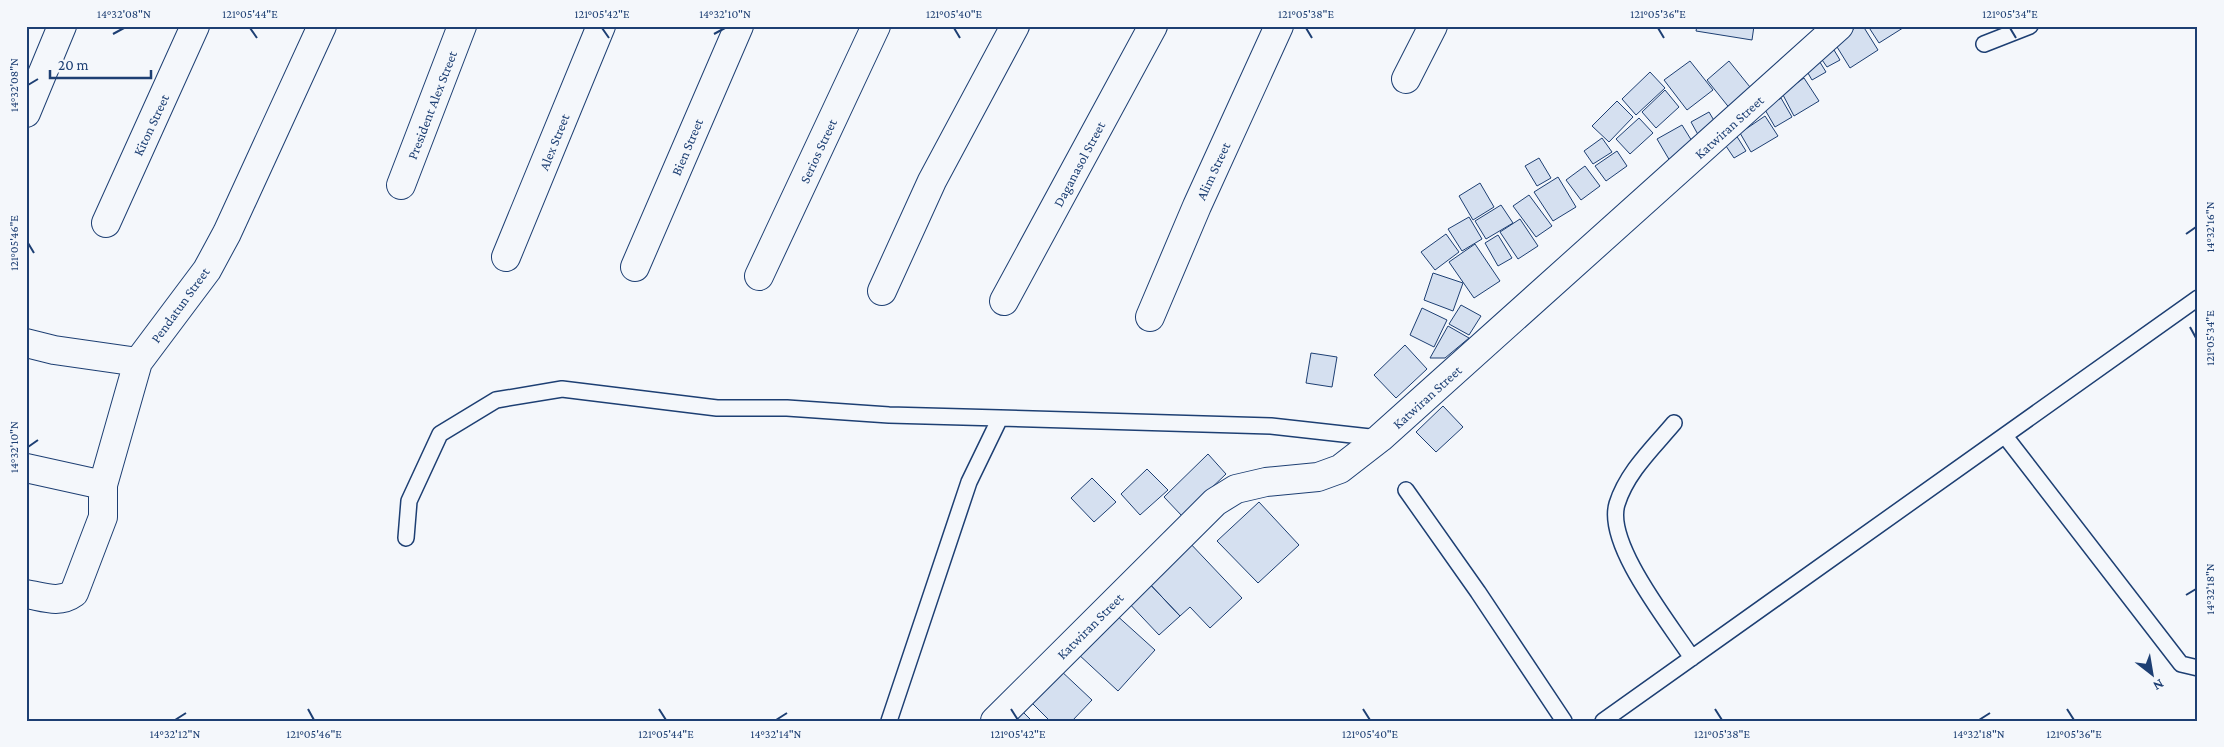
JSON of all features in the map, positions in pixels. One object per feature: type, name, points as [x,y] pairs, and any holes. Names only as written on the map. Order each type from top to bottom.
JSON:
[{"type":"street","points":[[26,113],[62,26]]},
{"type":"street","name":"Kiton Street","points":[[106,223],[195,26]]},
{"type":"street","name":"Pendatun Street","points":[[26,594],[65,600],[74,594],[103,516],[103,485],[138,362],[207,270],[227,233],[322,26]]},
{"type":"street","name":"President Alex Street","points":[[401,185],[462,26]]},
{"type":"street","name":"Alex Street","points":[[506,257],[601,26]]},
{"type":"street","name":"Bien Street","points":[[635,267],[740,26]]},
{"type":"street","name":"Serios Street","points":[[759,276],[876,26]]},
{"type":"street","points":[[882,291],[932,181],[1015,26]]},
{"type":"street","name":"Daganasol Street","points":[[1004,301],[1153,26]]},
{"type":"street","name":"Alim Street","points":[[1150,317],[1197,206],[1279,26]]},
{"type":"street","points":[[1406,79],[1432,26]]},
{"type":"street","name":"Katwiran Street","points":[[995,721],[1215,502],[1236,489],[1266,482],[1318,477],[1340,468],[1380,438],[1839,26]]},
{"type":"street","points":[[26,343],[54,350],[138,362]]},
{"type":"street","points":[[26,468],[103,485]]},
{"type":"lane","points":[[1984,44],[2030,26]]},
{"type":"lane","points":[[1604,721],[2198,298]]},
{"type":"lane","points":[[406,538],[409,502],[440,434],[496,400],[562,389],[717,408],[787,408],[889,415],[1270,426],[1380,438]]},
{"type":"lane","points":[[888,721],[969,482],[1000,418]]},
{"type":"lane","points":[[1674,423],[1632,472],[1617,505],[1617,530],[1628,560],[1692,658]]},
{"type":"lane","points":[[2005,436],[2181,664],[2198,668]]},
{"type":"lane","points":[[1406,490],[1478,592],[1564,721]]},
{"type":"building","points":[[1697,26],[1754,26],[1752,40],[1696,31]]},
{"type":"building","points":[[1858,26],[1863,26],[1878,50],[1850,68],[1834,42]]},
{"type":"building","points":[[1868,26],[1906,26],[1879,43]]},
{"type":"building","points":[[1831,45],[1840,60],[1827,67],[1818,54]]},
{"type":"building","points":[[1818,59],[1826,72],[1812,80],[1805,68]]},
{"type":"building","points":[[1690,61],[1713,90],[1687,110],[1664,80]]},
{"type":"building","points":[[1729,61],[1754,92],[1731,110],[1707,80]]},
{"type":"building","points":[[1650,72],[1665,88],[1636,115],[1622,99]]},
{"type":"building","points":[[1804,78],[1819,101],[1794,116],[1782,93]]},
{"type":"building","points":[[1665,90],[1679,107],[1656,128],[1642,112]]},
{"type":"building","points":[[1781,98],[1792,117],[1775,127],[1764,108]]},
{"type":"building","points":[[1617,101],[1633,117],[1609,142],[1592,126]]},
{"type":"building","points":[[1709,112],[1719,129],[1701,140],[1691,122]]},
{"type":"building","points":[[1765,116],[1778,136],[1751,152],[1740,133]]},
{"type":"building","points":[[1639,118],[1653,133],[1630,154],[1616,139]]},
{"type":"building","points":[[1682,125],[1695,146],[1670,161],[1657,139]]},
{"type":"building","points":[[1736,135],[1746,151],[1734,158],[1724,143]]},
{"type":"building","points":[[1602,138],[1612,152],[1593,164],[1584,151]]},
{"type":"building","points":[[1617,151],[1627,166],[1606,181],[1595,166]]},
{"type":"building","points":[[1539,158],[1551,178],[1537,186],[1525,166]]},
{"type":"building","points":[[1585,166],[1600,186],[1581,200],[1566,180]]},
{"type":"building","points":[[1558,177],[1576,207],[1553,221],[1534,192]]},
{"type":"building","points":[[1480,183],[1494,207],[1473,220],[1459,196]]},
{"type":"building","points":[[1529,195],[1552,226],[1536,237],[1513,206]]},
{"type":"building","points":[[1501,205],[1513,223],[1486,239],[1475,221]]},
{"type":"building","points":[[1469,217],[1482,239],[1462,251],[1448,229]]},
{"type":"building","points":[[1520,219],[1538,246],[1518,259],[1500,232]]},
{"type":"building","points":[[1446,234],[1459,252],[1435,270],[1421,252]]},
{"type":"building","points":[[1498,235],[1512,258],[1498,266],[1485,243]]},
{"type":"building","points":[[1475,244],[1500,281],[1474,298],[1449,262]]},
{"type":"building","points":[[1433,273],[1463,283],[1453,311],[1424,300]]},
{"type":"building","points":[[1461,305],[1481,316],[1469,335],[1449,324]]},
{"type":"building","points":[[1422,308],[1447,320],[1434,347],[1410,335]]},
{"type":"building","points":[[1448,326],[1469,338],[1445,358],[1430,358]]},
{"type":"building","points":[[1405,345],[1427,369],[1396,398],[1374,375]]},
{"type":"building","points":[[1311,353],[1337,357],[1332,387],[1306,383]]},
{"type":"building","points":[[1443,406],[1463,427],[1436,452],[1416,432]]},
{"type":"building","points":[[1208,454],[1226,474],[1182,516],[1164,497]]},
{"type":"building","points":[[1147,469],[1168,490],[1140,515],[1121,494]]},
{"type":"building","points":[[1092,478],[1116,502],[1094,522],[1071,498]]},
{"type":"building","points":[[1259,502],[1299,545],[1258,583],[1217,541]]},
{"type":"building","points":[[1187,540],[1242,598],[1210,628],[1190,607],[1180,616],[1145,579]]},
{"type":"building","points":[[1145,579],[1180,616],[1159,635],[1125,599]]},
{"type":"building","points":[[1114,613],[1155,650],[1118,691],[1077,653]]},
{"type":"building","points":[[1059,669],[1092,700],[1072,721],[1050,721],[1029,700]]},
{"type":"building","points":[[1017,706],[1032,721],[1002,721]]}]
